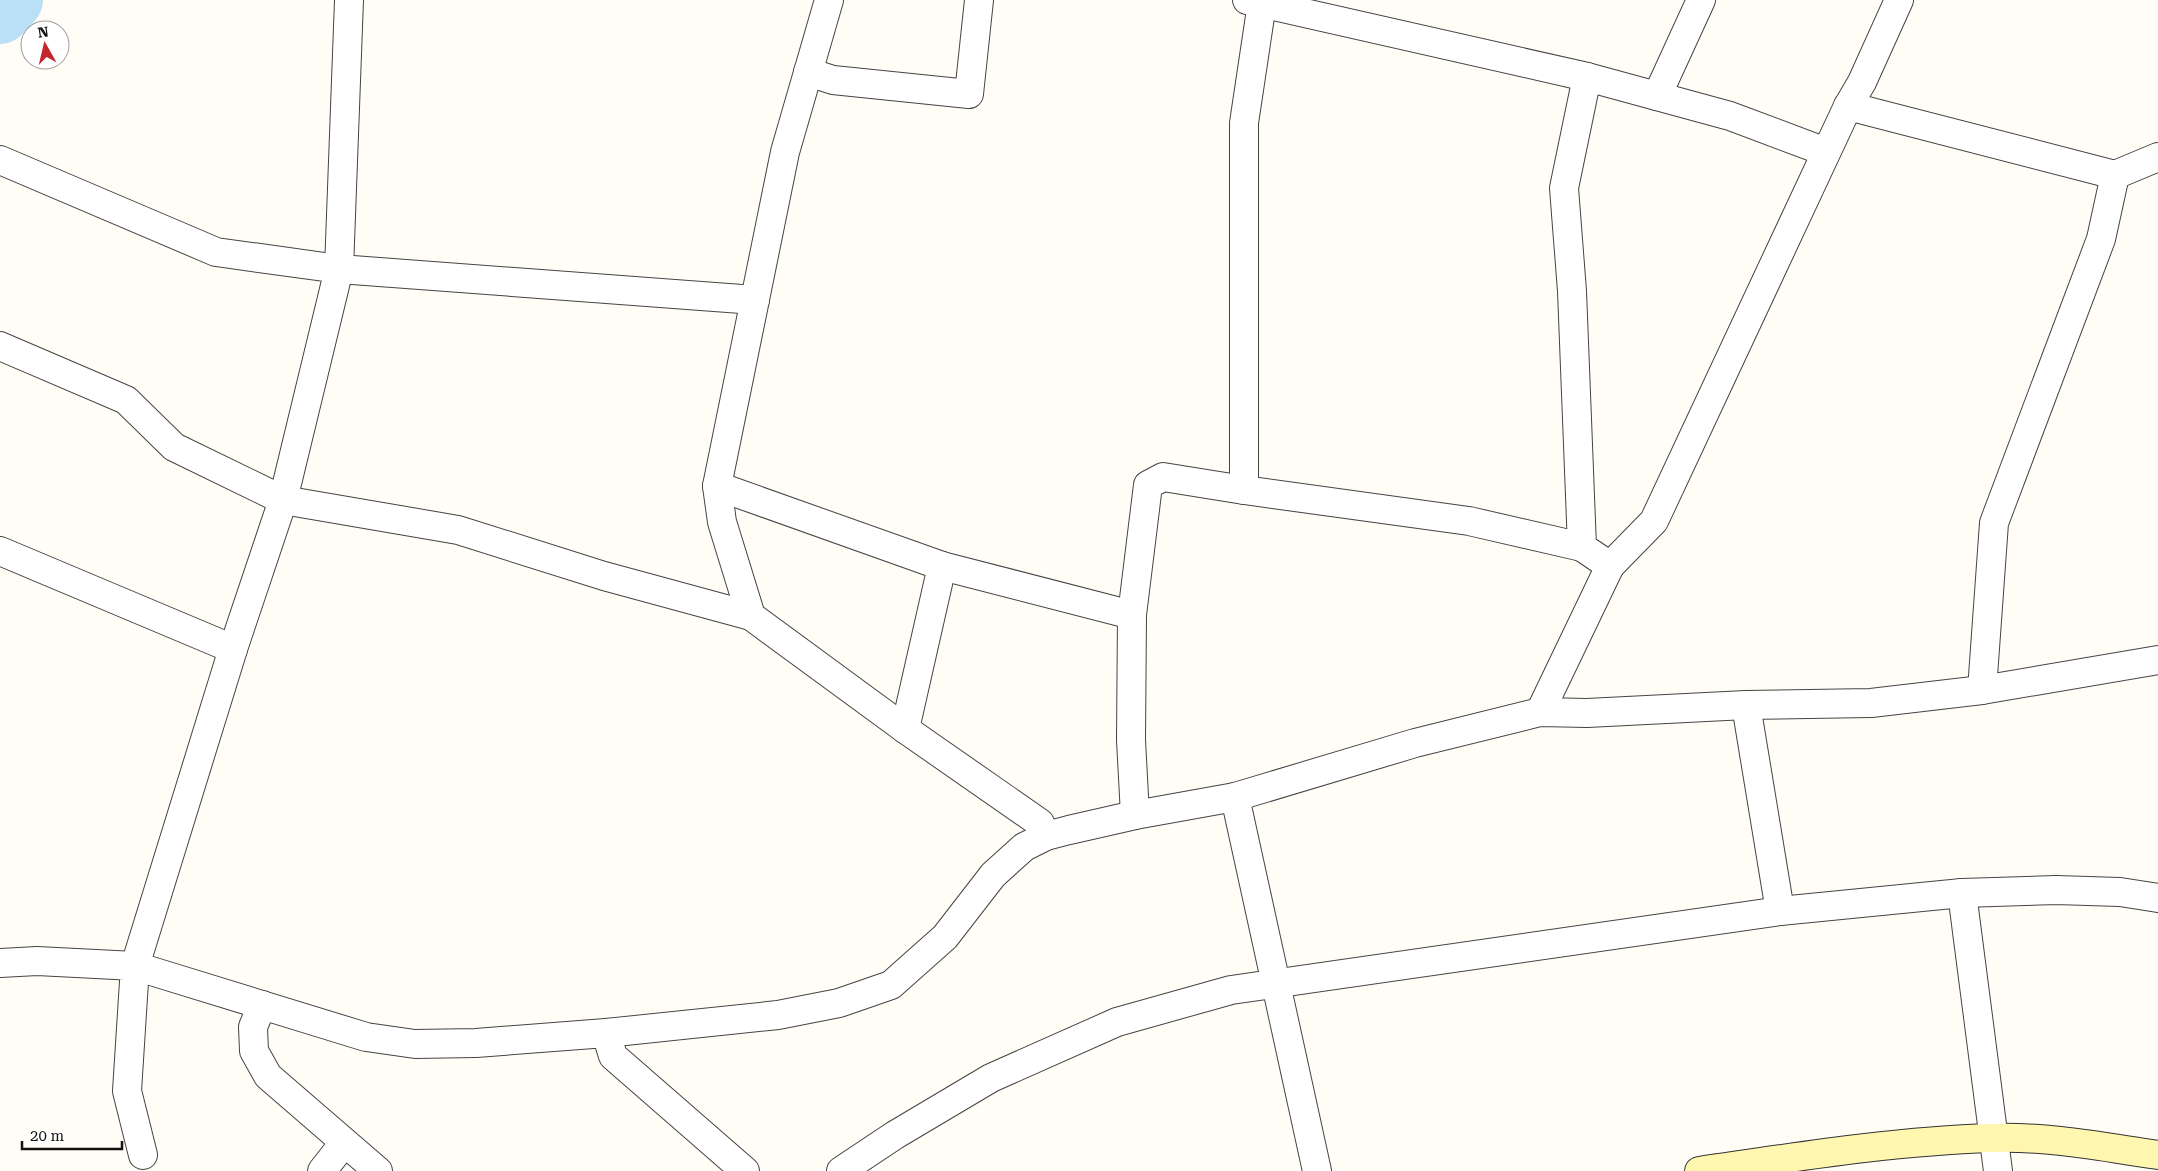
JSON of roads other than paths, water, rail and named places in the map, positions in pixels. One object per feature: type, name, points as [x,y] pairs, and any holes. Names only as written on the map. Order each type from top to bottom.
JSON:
[{"type":"street","points":[[143,1155],[127,1091],[136,966],[233,648],[283,500],[338,269],[349,0]]},
{"type":"street","points":[[751,616],[722,522],[717,486],[785,152],[829,0]]},
{"type":"street","points":[[808,72],[833,80],[969,94],[979,0]]},
{"type":"street","points":[[1657,96],[1701,0]]},
{"type":"street","points":[[1540,712],[1610,566],[1654,521],[1899,0]]},
{"type":"street","points":[[1244,490],[1244,123],[1254,2],[1587,77],[1730,116],[1826,152]]},
{"type":"street","points":[[1582,547],[1572,291],[1564,188],[1587,77]]},
{"type":"street","points":[[1848,106],[2115,175],[2158,157]]},
{"type":"street","points":[[0,160],[216,252],[338,269],[755,300]]},
{"type":"street","points":[[1982,690],[1994,523],[2101,240],[2115,175]]},
{"type":"street","points":[[0,346],[126,400],[174,447],[283,500],[458,530],[604,576],[751,616],[905,729],[1040,822],[1046,836]]},
{"type":"street","points":[[1135,815],[1131,740],[1132,615],[1148,485],[1163,477],[1469,521],[1582,547],[1610,566]]},
{"type":"street","points":[[717,486],[942,566],[1132,615]]},
{"type":"street","points":[[0,551],[233,648]]},
{"type":"street","points":[[905,729],[942,566]]},
{"type":"street","points":[[0,963],[38,961],[136,966],[366,1037],[415,1044],[476,1043],[606,1033],[778,1015],[839,1003],[891,985],[945,937],[993,875],[1024,847],[1046,836],[1135,815],[1235,797],[1415,743],[1540,712],[1587,713],[1746,705],[1871,703],[1982,690],[2158,660]]},
{"type":"street","points":[[1746,705],[1780,910]]},
{"type":"street","points":[[1235,797],[1316,1171]]},
{"type":"street","points":[[841,1171],[895,1135],[991,1078],[1117,1022],[1231,990],[1780,910],[1962,893],[2056,890],[2120,892],[2158,898]]},
{"type":"street","points":[[1962,893],[1998,1171]]},
{"type":"street","points":[[262,1005],[253,1027],[254,1051],[268,1076],[378,1171]]},
{"type":"street","points":[[606,1033],[613,1056],[745,1171]]},
{"type":"street","points":[[1699,1171],[1861,1147],[1994,1138],[2066,1141],[2158,1155]]},
{"type":"street","points":[[322,1171],[344,1143]]},
{"type":"waterway","points":[[0,14],[13,0]]}]
